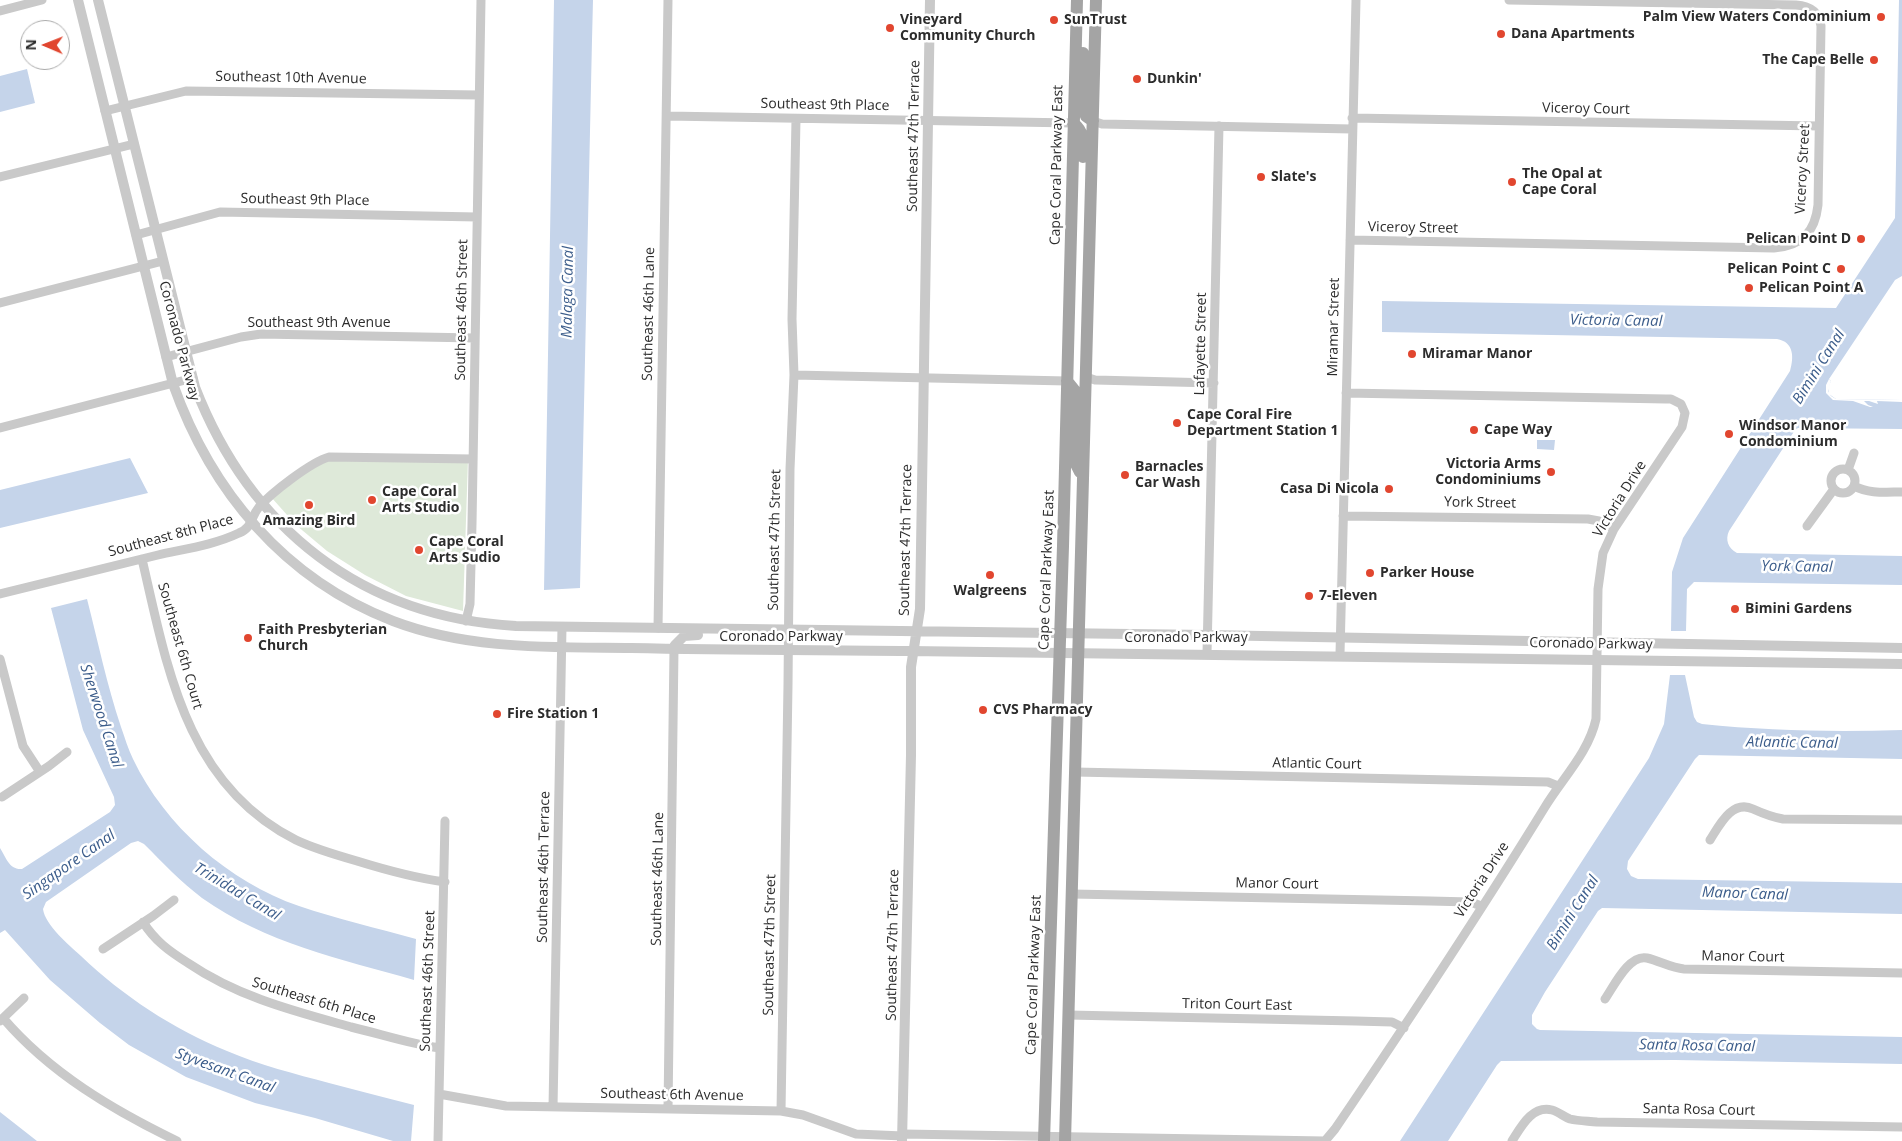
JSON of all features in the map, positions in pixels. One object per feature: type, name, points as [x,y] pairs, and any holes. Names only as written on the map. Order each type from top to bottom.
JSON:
[{"type":"main road","name":"Cape Coral Parkway East","points":[[1044,1139],[1060,633],[1076,0]]},
{"type":"main road","points":[[1065,1139],[1096,0]]},
{"type":"main road","points":[[1076,27],[1083,48],[1082,104],[1086,116],[1093,121]]},
{"type":"main road","points":[[1073,123],[1079,127],[1082,133],[1083,204],[1090,218]]},
{"type":"main road","points":[[1069,282],[1074,293],[1076,312],[1075,359],[1078,371],[1086,377]]},
{"type":"main road","points":[[1067,381],[1075,391],[1075,462],[1083,479]]},
{"type":"street","points":[[0,11],[42,0]]},
{"type":"street","name":"Coronado Parkway","points":[[78,0],[173,384],[202,451],[221,482],[251,523],[293,562],[312,577],[353,603],[390,620],[433,634],[500,646],[674,650],[1207,652],[1902,664]]},
{"type":"street","name":"Coronado Parkway","points":[[98,0],[186,352],[200,400],[214,432],[233,465],[262,504],[310,550],[362,584],[410,606],[466,621],[562,627],[1208,635],[1902,648]]},
{"type":"street","name":"Southeast 46th Street","points":[[466,621],[470,604],[481,0]]},
{"type":"street","name":"Southeast 46th Lane","points":[[658,628],[668,0]]},
{"type":"street","name":"Southeast 47th Terrace","points":[[902,1137],[911,752],[911,667],[920,609],[930,0]]},
{"type":"street","name":"Miramar Street","points":[[1340,654],[1356,0]]},
{"type":"street","name":"Viceroy Street","points":[[1350,240],[1782,247],[1794,244],[1808,234],[1815,219],[1818,204],[1820,22],[1816,12],[1806,6],[1509,0]]},
{"type":"street","name":"Southeast 10th Avenue","points":[[105,111],[186,91],[209,90],[479,95]]},
{"type":"street","name":"Southeast 9th Place","points":[[666,116],[1073,123]]},
{"type":"street","name":"Viceroy Court","points":[[1352,118],[1819,126]]},
{"type":"street","name":"Southeast 47th Street","points":[[781,1111],[790,460],[794,375],[792,320],[796,119]]},
{"type":"street","points":[[1093,121],[1102,124],[1352,129]]},
{"type":"street","name":"Lafayette Street","points":[[1207,652],[1219,126]]},
{"type":"street","points":[[0,178],[134,144]]},
{"type":"street","name":"Southeast 9th Place","points":[[136,235],[220,212],[477,217]]},
{"type":"street","points":[[0,303],[163,261]]},
{"type":"street","name":"Southeast 9th Avenue","points":[[166,357],[241,336],[261,334],[475,338]]},
{"type":"street","points":[[794,375],[1067,381]]},
{"type":"street","points":[[1086,377],[1095,380],[1214,382]]},
{"type":"street","points":[[0,428],[193,378]]},
{"type":"street","name":"Victoria Drive","points":[[1325,1141],[1404,1028],[1558,786],[1586,746],[1596,719],[1600,570],[1604,553],[1614,529],[1682,427],[1684,413],[1681,404],[1666,399],[1346,393]]},
{"type":"street","points":[[1848,470],[1854,452]]},
{"type":"street","name":"Southeast 8th Place","points":[[0,594],[235,535],[251,523],[262,504],[309,466],[329,457],[473,459]]},
{"type":"street","points":[[1840,470],[1848,470],[1854,475],[1854,486],[1846,493],[1838,493],[1834,490],[1831,480],[1834,474],[1840,470]]},
{"type":"street","points":[[1854,486],[1875,492],[1902,492]]},
{"type":"street","points":[[1807,526],[1834,490]]},
{"type":"street","name":"York Street","points":[[1343,516],[1588,519],[1599,521],[1614,529]]},
{"type":"street","name":"Southeast 6th Court","points":[[142,559],[168,664],[188,725],[211,765],[237,796],[269,823],[296,840],[382,868],[428,880],[445,882]]},
{"type":"street","name":"Southeast 46th Terrace","points":[[553,1107],[562,627]]},
{"type":"street","points":[[674,650],[675,645],[684,636],[712,635],[720,629]]},
{"type":"street","points":[[1801,646],[1801,662]]},
{"type":"street","name":"Southeast 46th Lane","points":[[668,1109],[674,650]]},
{"type":"street","points":[[0,659],[23,746],[40,772]]},
{"type":"street","points":[[2,798],[67,752]]},
{"type":"street","name":"Atlantic Court","points":[[1075,772],[1548,782],[1558,786]]},
{"type":"street","points":[[1710,840],[1728,814],[1744,807],[1754,809],[1766,816],[1783,819],[1902,820]]},
{"type":"street","name":"Southeast 46th Street","points":[[438,1141],[445,821]]},
{"type":"street","name":"Manor Court","points":[[1072,894],[1471,902],[1481,906]]},
{"type":"street","points":[[103,949],[174,900]]},
{"type":"street","name":"Southeast 6th Place","points":[[143,922],[158,943],[166,949],[214,979],[249,996],[296,1012],[392,1038],[440,1048]]},
{"type":"street","name":"Manor Court","points":[[1605,999],[1632,961],[1643,957],[1684,969],[1902,973]]},
{"type":"street","points":[[24,998],[2,1020],[40,1055],[93,1095],[145,1126],[177,1141]]},
{"type":"street","name":"Triton Court East","points":[[1068,1015],[1392,1022],[1404,1028]]},
{"type":"street","name":"Southeast 6th Avenue","points":[[439,1094],[492,1105],[781,1111],[803,1115],[856,1134],[902,1137],[1325,1141]]},
{"type":"street","name":"Santa Rosa Court","points":[[1512,1141],[1527,1118],[1544,1110],[1554,1111],[1574,1120],[1597,1122],[1902,1127]]},
{"type":"green space","points":[[468,459],[463,611],[406,596],[365,575],[327,551],[296,525],[271,497],[320,460]]},
{"type":"water","name":"Malaga Canal","points":[[554,0],[593,0],[580,588],[544,590]]},
{"type":"water","points":[[1899,0],[1902,0],[1902,276],[1895,280],[1829,379],[1831,381],[1828,388],[1829,394],[1836,399],[1902,400],[1902,429],[1798,428],[1729,531],[1727,541],[1729,546],[1737,553],[1902,556],[1902,585],[1694,582],[1687,589],[1686,631],[1671,631],[1672,572],[1683,538],[1790,371],[1792,356],[1787,343],[1777,339],[1382,332],[1382,301],[1836,308],[1895,218]]},
{"type":"water","points":[[27,70],[35,103],[0,112],[0,76]]},
{"type":"water","points":[[1537,440],[1555,440],[1554,450],[1537,449]]},
{"type":"water","points":[[130,458],[148,493],[0,528],[0,490]]},
{"type":"water","points":[[87,599],[111,695],[133,759],[146,784],[181,829],[224,867],[273,896],[313,911],[416,939],[414,980],[331,957],[251,927],[226,914],[202,898],[179,879],[144,844],[138,841],[131,843],[46,902],[43,909],[48,922],[64,941],[131,998],[168,1022],[207,1042],[265,1065],[414,1105],[411,1141],[393,1141],[255,1103],[186,1077],[129,1045],[100,1023],[50,980],[5,930],[0,933],[0,848],[11,865],[22,869],[110,812],[115,805],[114,797],[83,730],[51,608]]},
{"type":"water","points":[[1670,675],[1685,675],[1694,717],[1697,722],[1702,724],[1802,730],[1902,730],[1902,759],[1699,755],[1628,861],[1627,869],[1631,876],[1638,879],[1902,883],[1902,914],[1602,908],[1598,911],[1545,992],[1532,1015],[1532,1024],[1540,1030],[1902,1037],[1902,1064],[1675,1060],[1501,1061],[1448,1141],[1400,1141],[1649,758],[1664,724]]},
{"type":"water","points":[[0,1112],[37,1141],[0,1141]]},
{"type":"pier","points":[[1829,379],[1831,381],[1828,391],[1836,399],[1902,400],[1902,402],[1877,401],[1878,404],[1864,401],[1873,407],[1870,407],[1853,401],[1833,400],[1826,393],[1826,385]]},
{"type":"place","name":"Palm View Waters Condominium","points":[[1881,17]]},
{"type":"place","name":"SunTrust","points":[[1054,20]]},
{"type":"place","name":"Vineyard Community Church","points":[[890,28]]},
{"type":"place","name":"Dana Apartments","points":[[1501,34]]},
{"type":"place","name":"The Cape Belle","points":[[1874,60]]},
{"type":"place","name":"Dunkin'","points":[[1137,79]]},
{"type":"place","name":"Slate's","points":[[1261,177]]},
{"type":"place","name":"The Opal at Cape Coral","points":[[1512,182]]},
{"type":"place","name":"Pelican Point D","points":[[1861,239]]},
{"type":"place","name":"Pelican Point C","points":[[1841,269]]},
{"type":"place","name":"Pelican Point A","points":[[1749,288]]},
{"type":"place","name":"Miramar Manor","points":[[1412,354]]},
{"type":"place","name":"Cape Coral Fire Department Station 1","points":[[1177,423]]},
{"type":"place","name":"Cape Way","points":[[1474,430]]},
{"type":"place","name":"Windsor Manor Condominium","points":[[1729,434]]},
{"type":"place","name":"Victoria Arms Condominiums","points":[[1551,472]]},
{"type":"place","name":"Barnacles Car Wash","points":[[1125,475]]},
{"type":"place","name":"Casa Di Nicola","points":[[1389,489]]},
{"type":"place","name":"Cape Coral Arts Studio","points":[[372,500]]},
{"type":"place","name":"Amazing Bird","points":[[309,505]]},
{"type":"place","name":"Cape Coral Arts Sudio","points":[[419,550]]},
{"type":"place","name":"Parker House","points":[[1370,573]]},
{"type":"place","name":"Walgreens","points":[[990,575]]},
{"type":"place","name":"7-Eleven","points":[[1309,596]]},
{"type":"place","name":"Bimini Gardens","points":[[1735,609]]},
{"type":"place","name":"Faith Presbyterian Church","points":[[248,638]]},
{"type":"place","name":"CVS Pharmacy","points":[[983,710]]},
{"type":"place","name":"Fire Station 1","points":[[497,714]]},
{"type":"water label","name":"Victoria Canal","points":[[1616,321]]},
{"type":"water label","name":"Bimini Canal","points":[[1819,367]]},
{"type":"water label","name":"York Canal","points":[[1797,567]]},
{"type":"water label","name":"Sherwood Canal","points":[[101,716]]},
{"type":"water label","name":"Atlantic Canal","points":[[1792,743]]},
{"type":"water label","name":"Singapore Canal","points":[[69,865]]},
{"type":"water label","name":"Trinidad Canal","points":[[237,892]]},
{"type":"water label","name":"Manor Canal","points":[[1745,894]]},
{"type":"water label","name":"Bimini Canal","points":[[1573,913]]},
{"type":"water label","name":"Santa Rosa Canal","points":[[1697,1046]]},
{"type":"water label","name":"Styvesant Canal","points":[[225,1071]]}]
